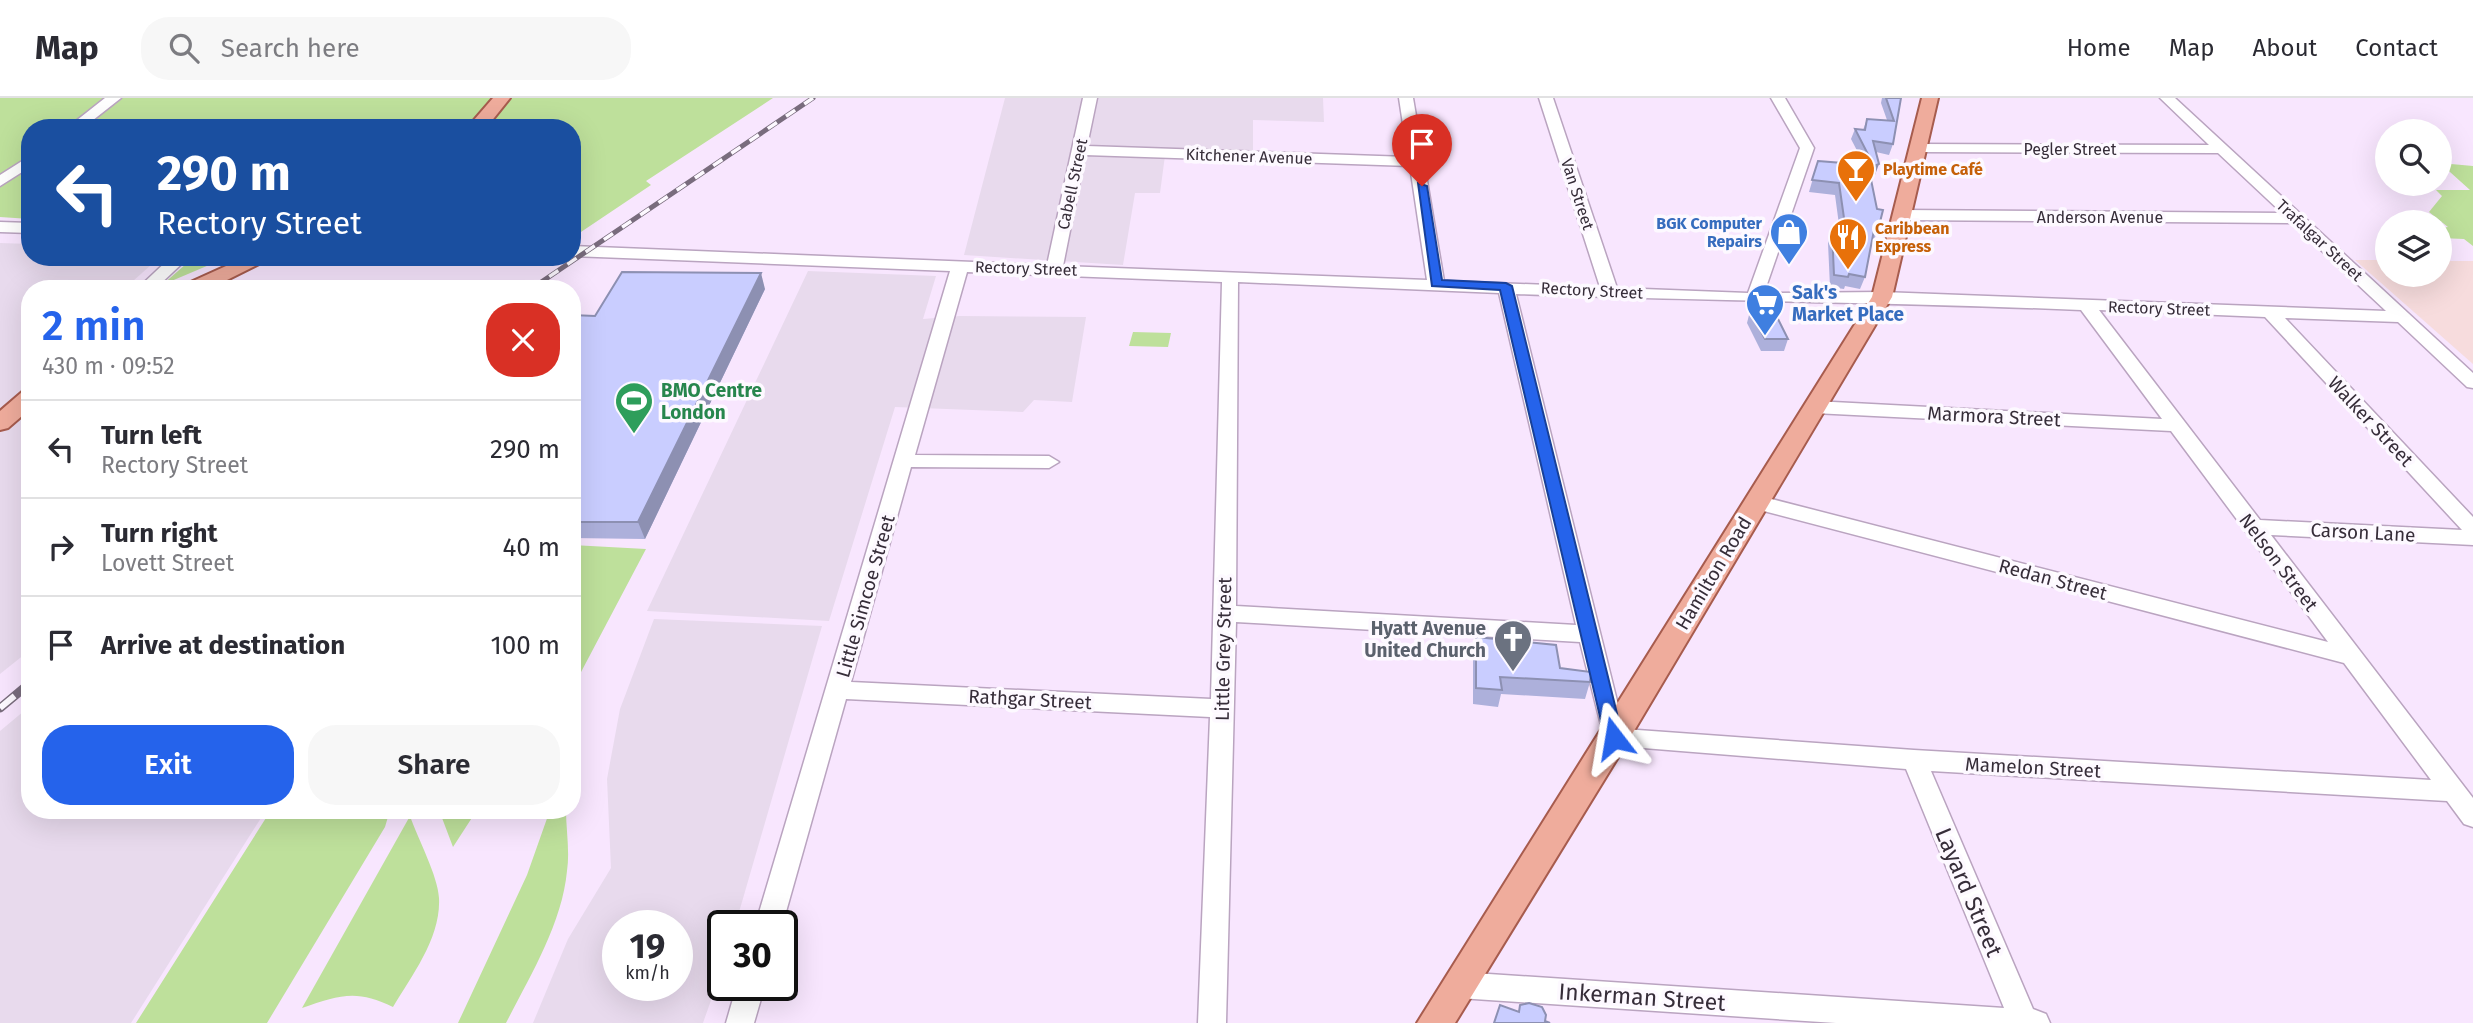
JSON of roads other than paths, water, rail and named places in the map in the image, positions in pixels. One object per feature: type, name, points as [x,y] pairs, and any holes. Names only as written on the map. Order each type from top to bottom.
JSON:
[{"type":"main road","points":[[484,119],[502,98]]},
{"type":"main road","name":"Hamilton Road","points":[[1435,1023],[1614,738],[1882,297],[1930,98]]},
{"type":"main road","points":[[211,280],[242,266]]},
{"type":"main road","points":[[1,421],[21,404]]},
{"type":"street","points":[[86,119],[114,98]]},
{"type":"street","name":"Cabell Street","points":[[1054,270],[1090,98]]},
{"type":"street","points":[[1406,98],[1436,283]]},
{"type":"street","name":"Van Street","points":[[1546,98],[1610,290]]},
{"type":"street","points":[[1754,298],[1807,148],[1778,98]]},
{"type":"street","name":"Trafalgar Street","points":[[2167,98],[2473,383]]},
{"type":"street","name":"Pegler Street","points":[[1920,148],[2220,149]]},
{"type":"street","name":"Kitchener Avenue","points":[[1079,150],[1418,162]]},
{"type":"street","points":[[0,182],[21,167]]},
{"type":"street","name":"Anderson Avenue","points":[[1903,215],[2298,218]]},
{"type":"street","points":[[0,227],[21,228]]},
{"type":"street","name":"Rectory Street","points":[[581,251],[1436,283],[1754,298],[1882,297],[2402,317]]},
{"type":"street","points":[[155,280],[171,266]]},
{"type":"street","name":"Little Simcoe Street","points":[[773,910],[960,266]]},
{"type":"street","name":"Little Grey Street","points":[[1212,1023],[1222,709],[1230,276]]},
{"type":"street","points":[[1506,286],[1614,738]]},
{"type":"street","name":"Nelson Street","points":[[2087,306],[2174,425],[2473,817]]},
{"type":"street","name":"Walker Street","points":[[2270,312],[2473,530]]},
{"type":"street","name":"Marmora Street","points":[[1814,407],[2174,425]]},
{"type":"street","points":[[904,461],[1049,462]]},
{"type":"street","name":"Redan Street","points":[[1756,502],[2350,656]]},
{"type":"street","name":"Carson Lane","points":[[2253,527],[2473,538]]},
{"type":"street","points":[[1224,612],[1588,634]]},
{"type":"street","name":"Rathgar Street","points":[[838,690],[1222,709]]},
{"type":"street","name":"Mamelon Street","points":[[1614,738],[1914,760],[2453,791]]},
{"type":"street","name":"Layard Street","points":[[1914,760],[2024,1023]]},
{"type":"street","name":"Inkerman Street","points":[[1459,985],[2036,1023]]},
{"type":"street","points":[[740,1023],[746,1001]]},
{"type":"railway","points":[[581,255],[813,98]]},
{"type":"railway","points":[[544,280],[565,266]]},
{"type":"railway","points":[[0,708],[21,690]]},
{"type":"place","name":"Playtime Café","points":[[1856,203]]},
{"type":"place","name":"BGK Computer Repairs","points":[[1789,266]]},
{"type":"place","name":"Caribbean Express","points":[[1848,271]]},
{"type":"place","name":"Sak's Market Place","points":[[1765,337]]},
{"type":"place","name":"BMO Centre London","points":[[634,435]]},
{"type":"place","name":"Hyatt Avenue United Church","points":[[1513,673]]}]
